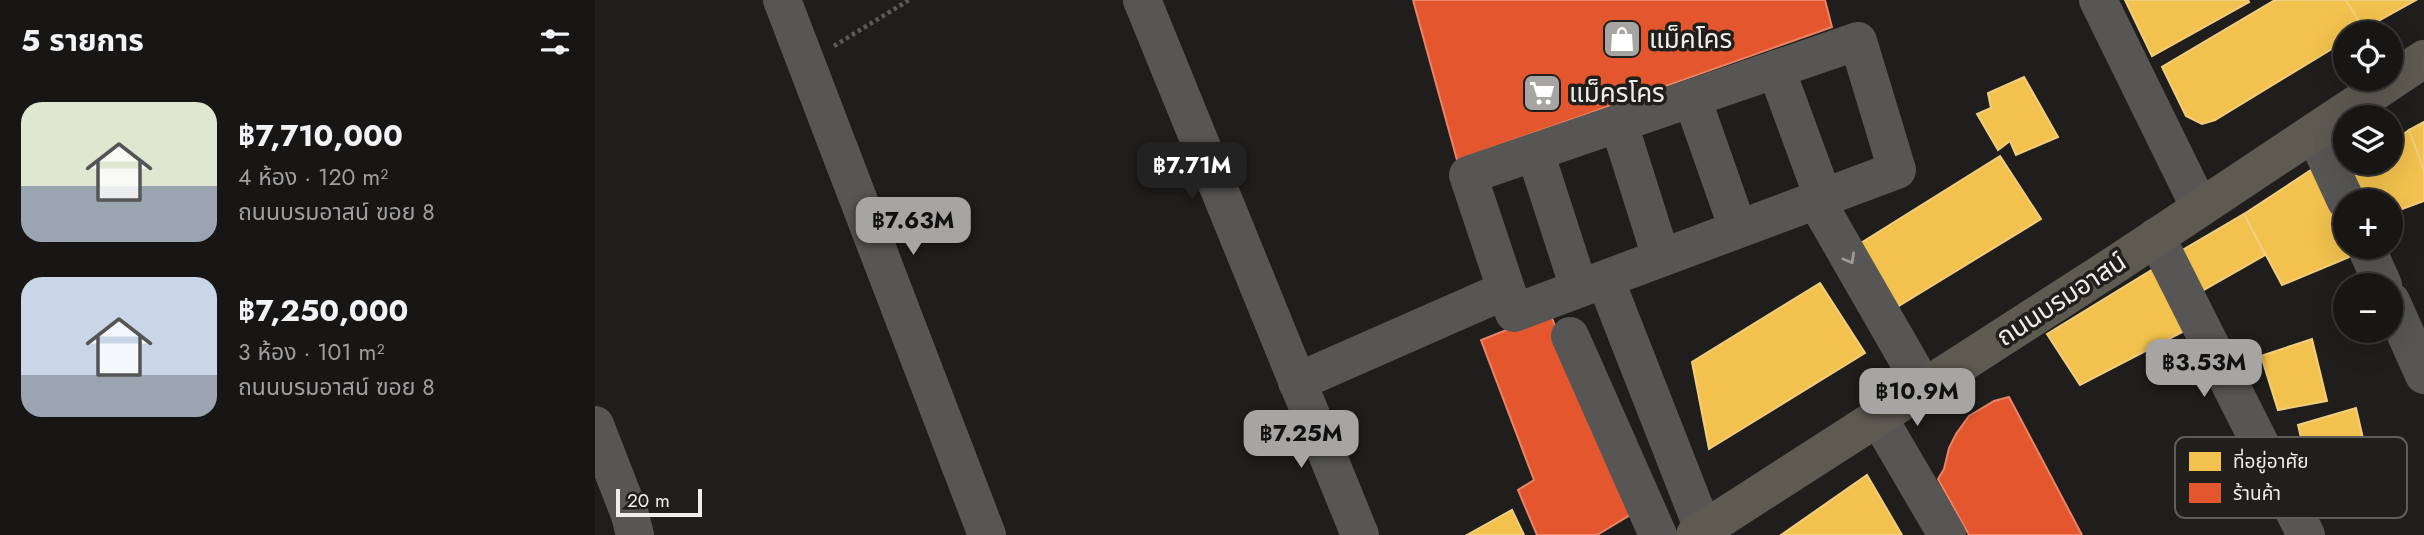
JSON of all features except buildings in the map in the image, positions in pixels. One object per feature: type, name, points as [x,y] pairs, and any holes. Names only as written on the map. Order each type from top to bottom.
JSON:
[{"type":"main road","name":"ถนนบรมอาสน์","points":[[1699,532],[2156,237],[2424,59]]},
{"type":"street","points":[[782,0],[988,535]]},
{"type":"street","points":[[1142,0],[1360,535]]},
{"type":"street","points":[[2098,0],[2200,208]]},
{"type":"street","points":[[1858,41],[1897,170],[1514,313],[1468,175],[1692,98],[1858,41]]},
{"type":"street","points":[[1776,69],[1819,199],[1924,388]]},
{"type":"street","points":[[1692,98],[1738,229]]},
{"type":"street","points":[[1619,124],[1661,257]]},
{"type":"street","points":[[2315,132],[2341,189]]},
{"type":"street","points":[[1535,152],[1699,532]]},
{"type":"street","points":[[2156,237],[2257,437]]},
{"type":"street","points":[[1297,382],[1506,290]]},
{"type":"street","points":[[2403,328],[2424,375]]},
{"type":"street","points":[[1570,336],[1658,535]]},
{"type":"street","points":[[1878,417],[1947,535]]},
{"type":"street","points":[[595,425],[630,514],[626,531]]},
{"type":"street","points":[[2297,518],[2306,535]]},
{"type":"path","points":[[806,63],[908,0]]},
{"type":"place","name":"แม็คโคร","points":[[1622,39]]},
{"type":"place","name":"แม็ครโคร","points":[[1542,93]]}]
